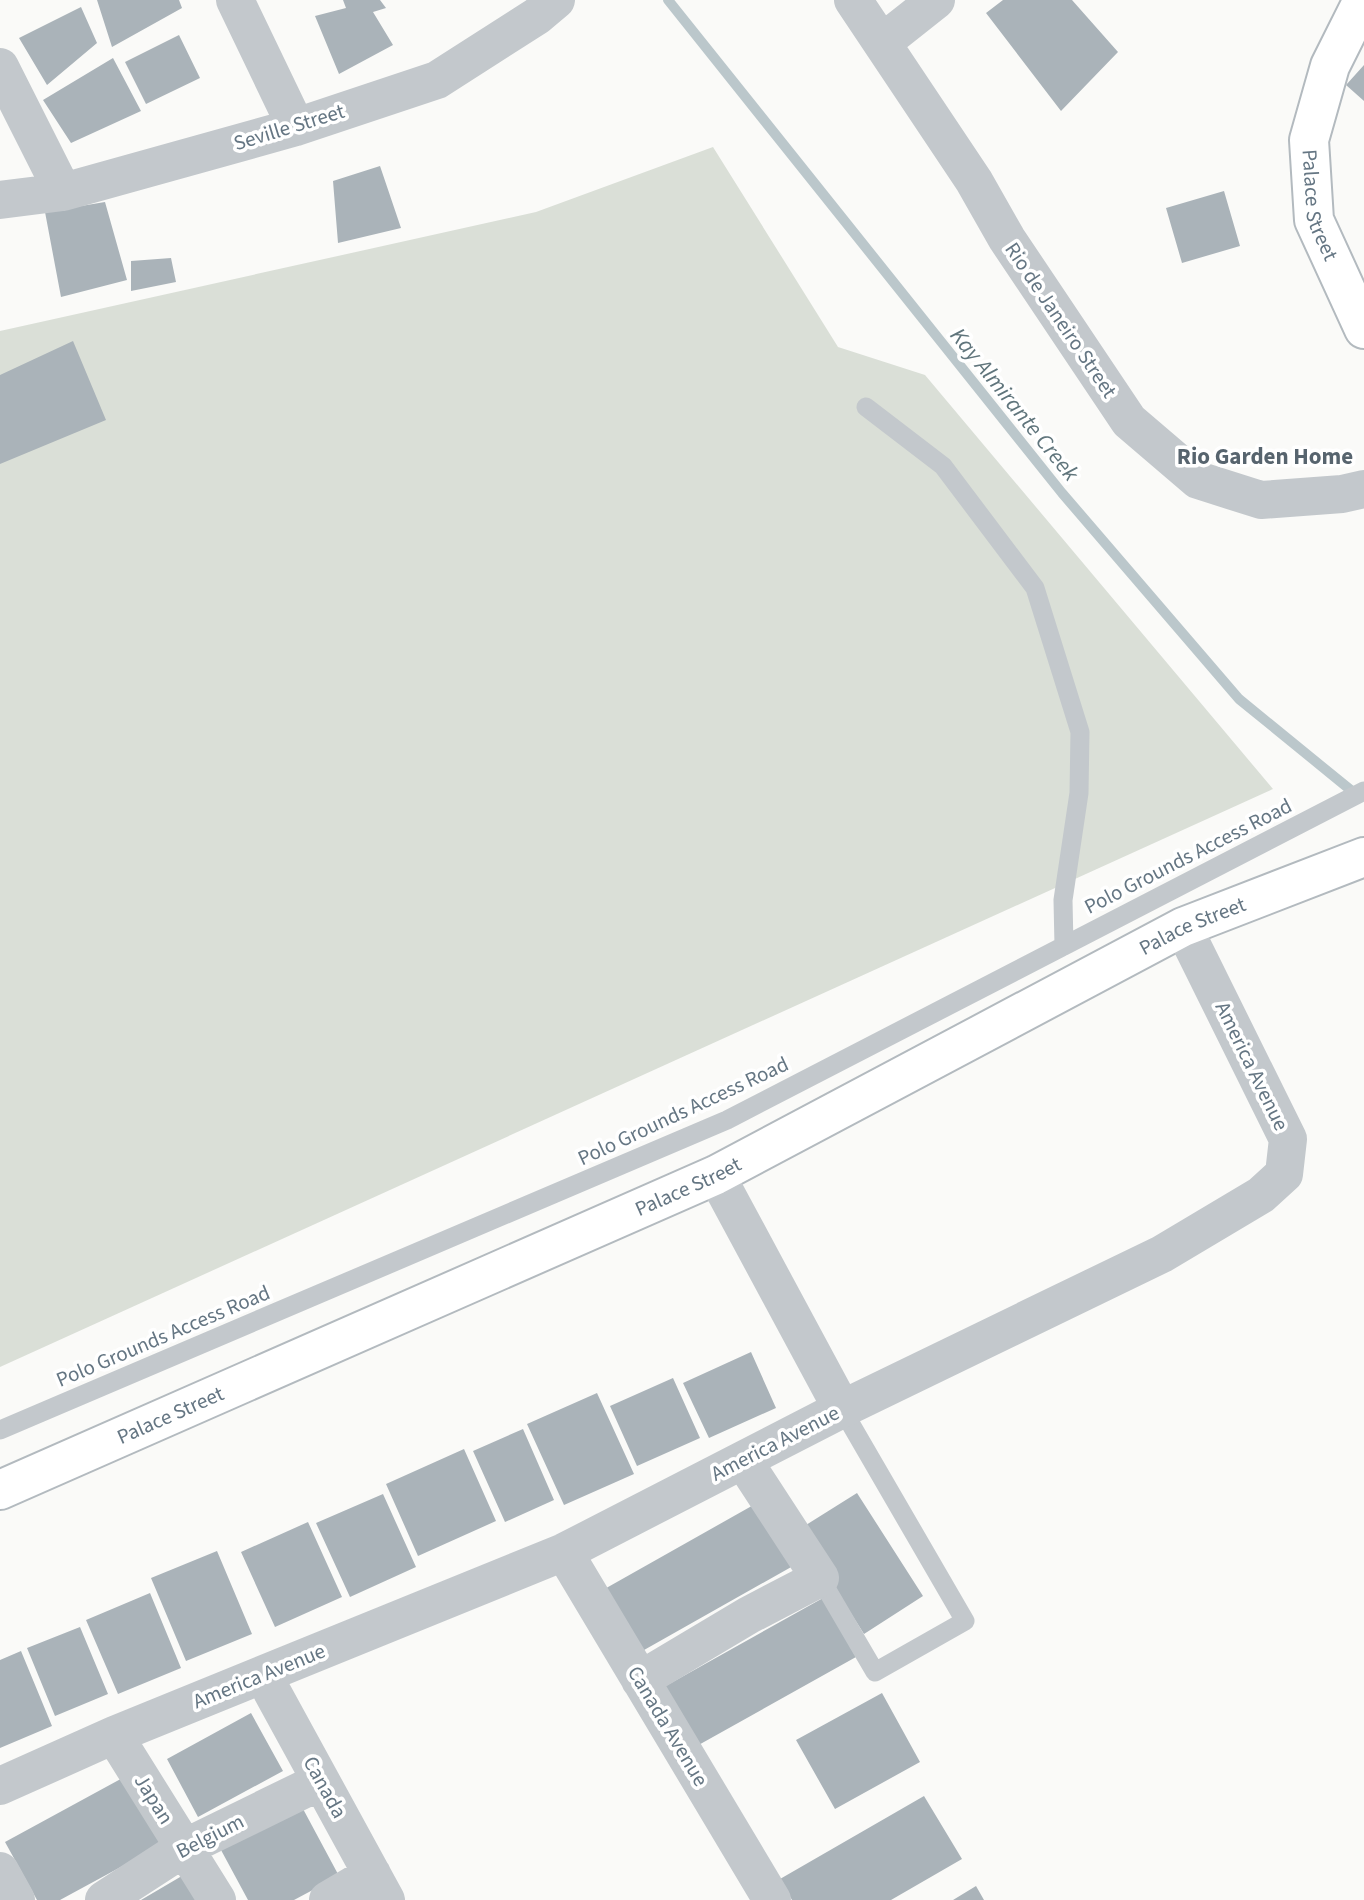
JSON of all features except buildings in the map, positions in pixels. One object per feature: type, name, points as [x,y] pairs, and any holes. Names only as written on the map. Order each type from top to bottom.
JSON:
[{"type":"street","points":[[235,0],[296,127]]},
{"type":"street","name":"Seville Street","points":[[0,200],[63,192],[296,127],[437,80],[537,16],[556,0]]},
{"type":"street","name":"Rio de Janeiro Street","points":[[853,0],[883,41],[974,181],[1007,239],[1129,421],[1198,480],[1261,500],[1342,494],[1364,489]]},
{"type":"street","points":[[883,41],[936,0]]},
{"type":"street","name":"Palace Street","points":[[1363,0],[1330,66],[1309,140],[1314,220],[1364,329]]},
{"type":"street","points":[[0,67],[63,192]]},
{"type":"street","name":"Palace Street","points":[[0,1490],[716,1175],[1183,928],[1364,857]]},
{"type":"street","name":"America Avenue","points":[[0,1786],[114,1735],[564,1552],[842,1409],[1162,1254],[1261,1195],[1284,1174],[1288,1139],[1183,928]]},
{"type":"street","points":[[716,1175],[842,1409]]},
{"type":"street","points":[[640,1680],[749,1615],[820,1578],[743,1460]]},
{"type":"street","name":"Canada Avenue","points":[[564,1552],[772,1900]]},
{"type":"street","name":"Canada","points":[[263,1675],[379,1887]]},
{"type":"street","name":"Japan","points":[[114,1735],[217,1900]]},
{"type":"street","name":"Belgium","points":[[104,1900],[184,1848],[321,1781]]},
{"type":"street","points":[[0,1871],[16,1900]]},
{"type":"street","points":[[328,1900],[379,1887]]},
{"type":"lane","points":[[866,407],[943,466],[1035,588],[1080,732],[1079,793],[1063,900],[1064,946]]},
{"type":"lane","name":"Polo Grounds Access Road","points":[[0,1430],[727,1120],[1364,791]]},
{"type":"lane","points":[[1174,889],[1183,928]]},
{"type":"lane","points":[[820,1578],[875,1672],[965,1621],[842,1409]]},
{"type":"shaded area","points":[[713,147],[838,347],[925,375],[1273,789],[0,1367],[0,331],[536,212]]},
{"type":"waterway","name":"Kay Almirante Creek","points":[[668,0],[1062,493],[1239,699],[1358,796]]},
{"type":"district","name":"Rio Garden Home","points":[[1265,456]]}]
